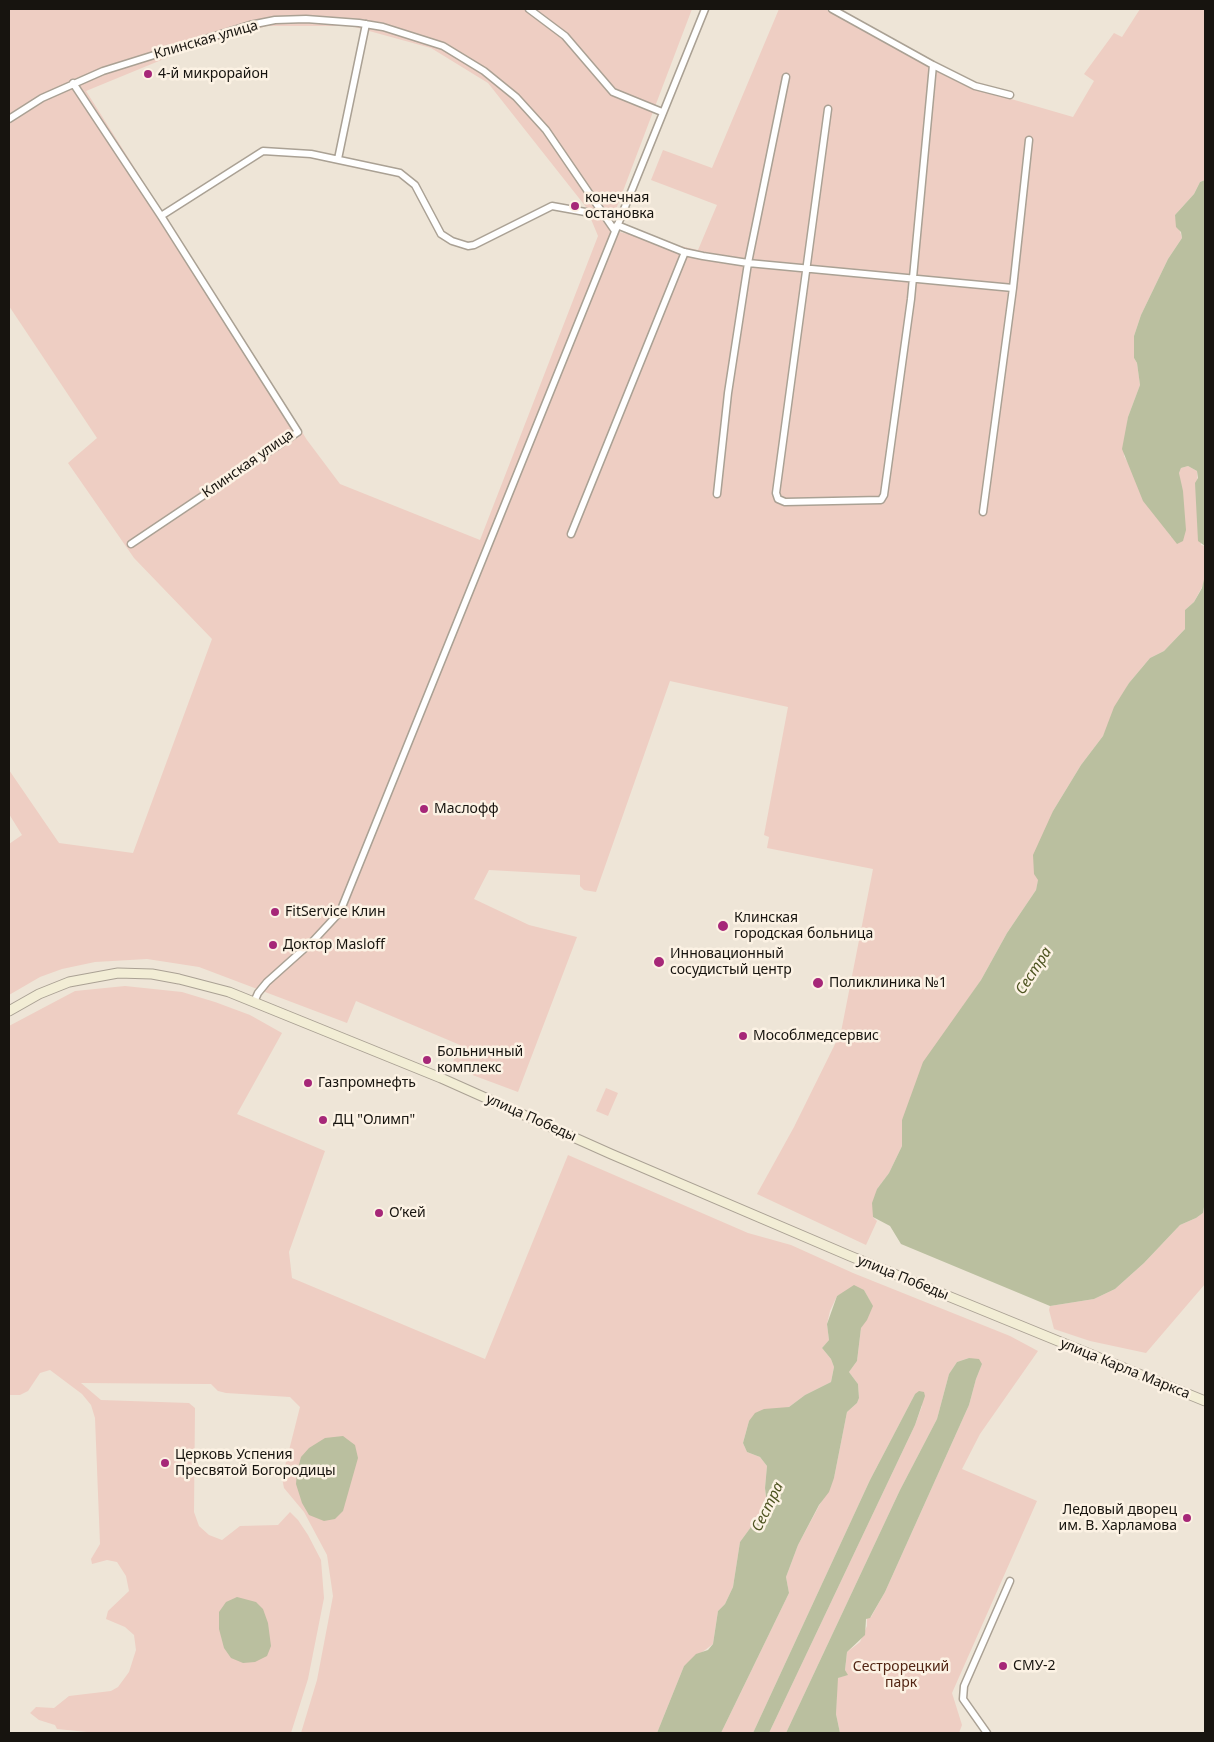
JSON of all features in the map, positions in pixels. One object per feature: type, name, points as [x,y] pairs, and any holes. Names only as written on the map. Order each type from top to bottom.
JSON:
[{"type":"street","points":[[529,9],[565,36],[613,92],[662,112]]},
{"type":"street","points":[[254,1002],[258,993],[267,982],[314,940],[340,912],[705,9]]},
{"type":"street","points":[[832,9],[975,86],[1010,95]]},
{"type":"street","name":"Клинская улица","points":[[9,119],[42,98],[103,71],[250,25],[275,20],[366,24],[443,46],[484,71],[516,98],[546,130],[602,215],[616,228]]},
{"type":"street","points":[[338,160],[366,24]]},
{"type":"street","points":[[828,109],[805,267],[776,493],[778,499],[785,502],[881,500],[884,495],[913,277],[933,65]]},
{"type":"street","points":[[718,494],[728,393],[748,263],[786,76]]},
{"type":"street","name":"Клинская улица","points":[[73,83],[161,216],[298,432],[131,544]]},
{"type":"street","points":[[983,512],[1013,288],[1029,140]]},
{"type":"street","points":[[161,216],[263,151],[310,154],[400,173],[415,185],[441,234],[452,241],[468,246],[474,245],[552,206],[602,215]]},
{"type":"street","points":[[616,228],[685,252],[748,263],[913,277],[1013,288]]},
{"type":"street","points":[[571,534],[685,252]]},
{"type":"street","name":"улица Победы","points":[[9,1011],[39,994],[69,982],[118,974],[152,974],[179,979],[254,1002],[442,1078],[678,1184],[1044,1336]]},
{"type":"street","name":"улица Карла Маркса","points":[[1044,1336],[1205,1402]]},
{"type":"street","points":[[987,1733],[963,1699],[964,1686],[1010,1581]]},
{"type":"green space","points":[[9,9],[692,9],[612,220],[615,231],[698,250],[717,205],[651,180],[663,150],[712,168],[779,9],[825,9],[970,87],[1073,117],[1094,81],[1084,74],[1114,33],[1122,37],[1140,9],[1205,9],[1205,180],[1200,182],[1194,194],[1175,215],[1182,238],[1168,259],[1141,315],[1134,336],[1134,358],[1137,363],[1140,385],[1128,417],[1124,456],[1171,537],[1180,484],[1179,473],[1181,468],[1188,466],[1197,471],[1201,545],[1205,546],[1204,583],[1194,602],[1185,610],[1185,629],[1164,651],[1150,658],[1129,683],[1103,736],[1081,765],[1053,811],[1036,890],[1007,933],[981,980],[957,1016],[902,1120],[902,1146],[889,1173],[877,1189],[873,1217],[877,1221],[866,1245],[757,1194],[794,1127],[841,1032],[873,869],[767,848],[769,837],[764,835],[788,707],[670,681],[596,892],[584,890],[580,886],[580,875],[489,870],[474,899],[529,925],[577,937],[518,1092],[451,1067],[460,1045],[356,1001],[347,1023],[199,967],[147,959],[95,962],[62,969],[40,977],[9,995],[9,844],[22,835],[9,814],[9,770],[59,843],[133,853],[212,639],[134,558],[68,463],[97,438],[9,306]],"holes":[[[267,26],[351,26],[431,48],[488,83],[586,207],[598,236],[480,540],[340,484],[307,440],[86,91],[193,47]]]},
{"type":"green space","name":"Сестрорецкий парк","points":[[125,986],[182,992],[250,1015],[282,1033],[237,1114],[325,1151],[289,1252],[292,1278],[485,1359],[568,1155],[748,1233],[791,1245],[853,1273],[1010,1336],[1038,1351],[980,1434],[962,1469],[1037,1501],[952,1693],[962,1725],[959,1733],[840,1733],[836,1714],[837,1678],[847,1675],[845,1670],[847,1652],[860,1642],[867,1626],[867,1617],[871,1617],[885,1592],[969,1405],[982,1364],[969,1358],[957,1362],[949,1374],[937,1419],[900,1490],[786,1733],[769,1733],[915,1425],[922,1406],[915,1394],[870,1480],[753,1733],[721,1733],[789,1593],[786,1577],[798,1545],[834,1478],[847,1412],[857,1403],[859,1398],[858,1384],[849,1372],[857,1361],[861,1328],[871,1303],[864,1290],[850,1290],[837,1296],[830,1311],[827,1324],[829,1340],[822,1348],[831,1359],[834,1367],[831,1382],[805,1395],[789,1407],[749,1421],[743,1443],[747,1452],[760,1457],[767,1466],[765,1488],[767,1505],[740,1542],[733,1587],[725,1604],[718,1611],[713,1644],[684,1666],[657,1733],[301,1733],[317,1680],[333,1596],[327,1555],[304,1512],[284,1488],[282,1478],[300,1407],[290,1397],[226,1393],[218,1391],[211,1384],[81,1383],[101,1400],[189,1403],[195,1408],[194,1512],[199,1526],[209,1535],[222,1540],[240,1526],[278,1525],[290,1512],[308,1535],[321,1560],[324,1598],[308,1679],[291,1733],[97,1733],[57,1729],[55,1725],[39,1720],[30,1713],[36,1707],[54,1708],[69,1696],[111,1691],[118,1687],[129,1672],[136,1650],[134,1635],[125,1627],[106,1619],[108,1611],[129,1591],[126,1576],[117,1562],[107,1560],[92,1564],[91,1559],[100,1544],[95,1418],[91,1405],[82,1394],[50,1370],[40,1373],[28,1391],[20,1395],[9,1395],[9,1026],[75,991]]},
{"type":"green space","points":[[606,1088],[618,1093],[608,1116],[596,1111]]},
{"type":"green space","points":[[1205,1201],[1205,1284],[1146,1353],[1090,1341],[1054,1329],[1049,1310],[1050,1306],[1094,1299],[1115,1289],[1144,1263],[1180,1225],[1203,1213]]},
{"type":"water","points":[[1205,180],[1205,546],[1198,541],[1195,483],[1198,478],[1197,471],[1188,466],[1181,468],[1179,473],[1183,491],[1186,530],[1183,541],[1177,544],[1143,501],[1122,449],[1128,417],[1140,385],[1137,363],[1134,358],[1134,336],[1141,315],[1168,259],[1182,238],[1181,232],[1176,227],[1175,215],[1194,194],[1200,182]]},
{"type":"water","name":"Сестра","points":[[1205,575],[1205,1201],[1203,1213],[1180,1225],[1144,1263],[1115,1289],[1094,1299],[1050,1306],[901,1244],[890,1226],[873,1217],[872,1203],[877,1189],[889,1173],[902,1146],[902,1120],[923,1062],[981,980],[1007,933],[1036,890],[1038,880],[1034,874],[1033,855],[1053,811],[1081,765],[1103,736],[1114,707],[1129,683],[1150,658],[1164,651],[1185,629],[1185,610],[1194,602],[1202,588]]},
{"type":"water","name":"Сестра","points":[[854,1285],[864,1290],[873,1306],[861,1328],[857,1361],[849,1372],[858,1384],[859,1398],[857,1403],[847,1412],[834,1478],[829,1492],[819,1505],[798,1545],[786,1577],[789,1593],[721,1733],[657,1733],[684,1666],[696,1654],[708,1650],[713,1644],[718,1611],[725,1604],[733,1587],[740,1542],[767,1505],[765,1488],[767,1466],[760,1457],[747,1452],[743,1443],[749,1421],[755,1413],[764,1409],[789,1407],[805,1395],[831,1382],[834,1367],[831,1359],[822,1348],[829,1340],[827,1324],[837,1296]]},
{"type":"water","points":[[969,1358],[979,1359],[982,1364],[969,1405],[885,1592],[870,1618],[866,1619],[865,1635],[847,1652],[845,1670],[848,1675],[838,1678],[836,1714],[840,1733],[786,1733],[900,1490],[937,1419],[949,1374],[957,1362]]},
{"type":"water","points":[[919,1391],[924,1392],[925,1396],[915,1425],[769,1733],[753,1733],[870,1480],[915,1394]]},
{"type":"water","points":[[343,1436],[355,1445],[358,1458],[343,1511],[335,1519],[324,1521],[309,1515],[302,1503],[296,1484],[297,1472],[301,1457],[309,1448],[325,1438]]},
{"type":"water","points":[[237,1597],[256,1602],[263,1609],[268,1623],[271,1646],[267,1656],[255,1662],[243,1663],[231,1658],[224,1648],[219,1629],[219,1612],[226,1602]]},
{"type":"place","name":"4-й микрорайон","points":[[148,74]]},
{"type":"place","name":"конечная остановка","points":[[575,206]]},
{"type":"place","name":"Маслофф","points":[[424,809]]},
{"type":"place","name":"FitService Клин","points":[[275,912]]},
{"type":"place","name":"Клинская городская больница","points":[[723,926]]},
{"type":"place","name":"Доктор Masloff","points":[[273,945]]},
{"type":"place","name":"Инновационный сосудистый центр","points":[[659,962]]},
{"type":"place","name":"Поликлиника №1","points":[[818,983]]},
{"type":"place","name":"Мособлмедсервис","points":[[743,1036]]},
{"type":"place","name":"Больничный комплекс","points":[[427,1060]]},
{"type":"place","name":"Газпромнефть","points":[[308,1083]]},
{"type":"place","name":"ДЦ \"Олимп\"","points":[[323,1120]]},
{"type":"place","name":"О’кей","points":[[379,1213]]},
{"type":"place","name":"Церковь Успения Пресвятой Богородицы","points":[[165,1463]]},
{"type":"place","name":"Ледовый дворец им. В. Харламова","points":[[1187,1518]]},
{"type":"place","name":"СМУ-2","points":[[1003,1666]]}]
